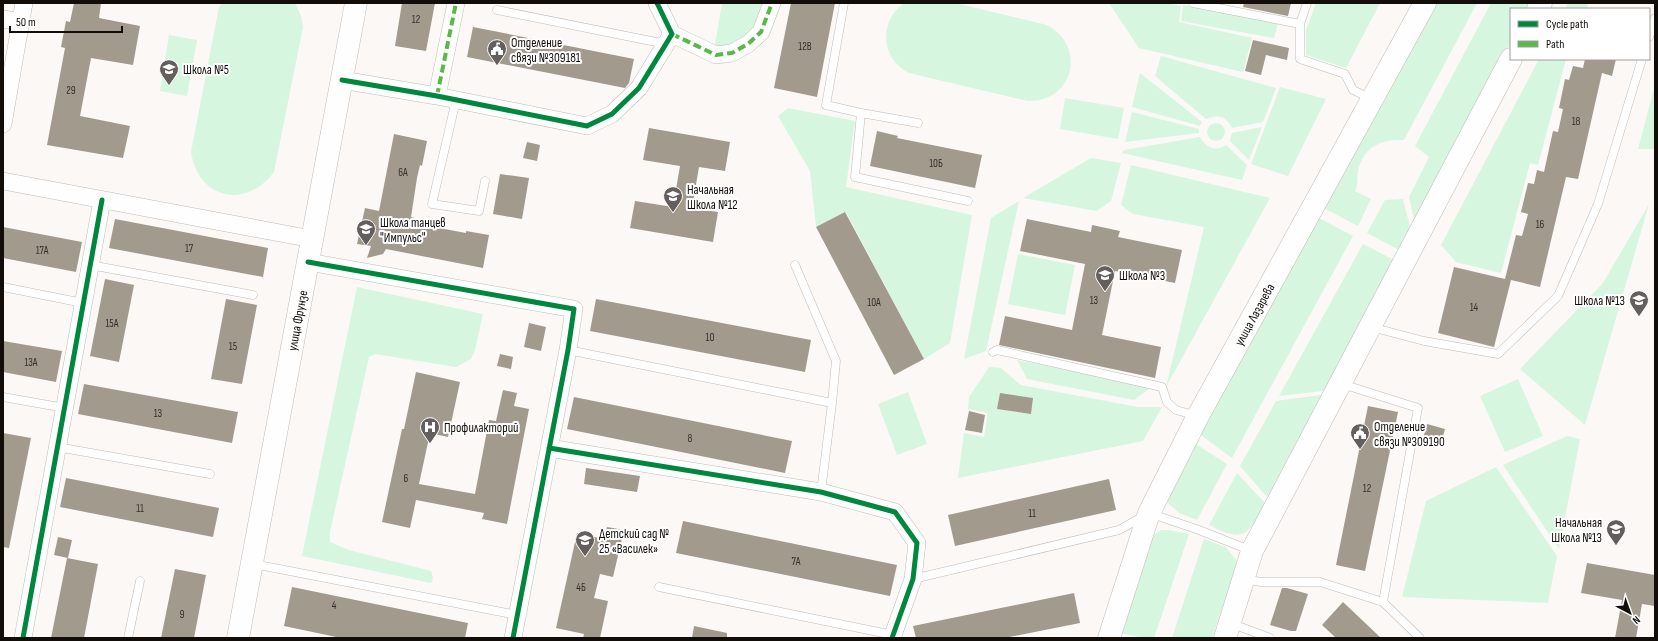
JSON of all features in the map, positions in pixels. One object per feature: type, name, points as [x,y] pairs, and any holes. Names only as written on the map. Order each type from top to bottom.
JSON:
[{"type":"main road","name":"улица Фрунзе","points":[[238,638],[356,3]]},
{"type":"main road","name":"улица Лазарева","points":[[1109,638],[1149,513],[1198,416],[1424,3]]},
{"type":"main road","points":[[1227,631],[1252,552],[1510,60]]},
{"type":"street","points":[[3,124],[24,3]]},
{"type":"street","points":[[436,96],[456,3]]},
{"type":"street","points":[[342,80],[436,96],[587,126],[612,114],[639,88],[669,39],[657,3]]},
{"type":"street","points":[[669,39],[716,55],[732,53],[748,44],[761,32],[772,3]]},
{"type":"street","points":[[3,19],[21,22]]},
{"type":"street","points":[[3,181],[312,239]]},
{"type":"street","points":[[23,638],[102,200]]},
{"type":"street","points":[[308,262],[574,309],[550,448],[513,638]]},
{"type":"street","points":[[550,448],[821,492],[895,512],[917,543],[913,579],[892,636]]},
{"type":"lane","points":[[844,3],[826,105],[918,123]]},
{"type":"lane","points":[[1193,3],[1300,24]]},
{"type":"lane","points":[[1307,3],[1300,24],[1300,59],[1345,74],[1353,90],[1372,100]]},
{"type":"lane","points":[[497,10],[669,39]]},
{"type":"lane","points":[[1650,34],[1655,18]]},
{"type":"lane","points":[[1370,327],[1424,341],[1498,354],[1558,296],[1598,204],[1642,60]]},
{"type":"lane","points":[[456,100],[432,204],[479,211],[485,181]]},
{"type":"lane","points":[[861,113],[855,177],[968,201]]},
{"type":"lane","points":[[90,265],[253,294]]},
{"type":"lane","points":[[795,265],[836,361],[821,492]]},
{"type":"lane","points":[[3,287],[83,303]]},
{"type":"lane","points":[[568,350],[832,403]]},
{"type":"lane","points":[[993,352],[997,350],[1162,387],[1167,402],[1176,410],[1198,416]]},
{"type":"lane","points":[[1341,383],[1418,408],[1383,602]]},
{"type":"lane","points":[[3,397],[65,408]]},
{"type":"lane","points":[[58,447],[210,474]]},
{"type":"lane","points":[[913,579],[1119,530],[1149,513],[1199,530],[1252,552]]},
{"type":"lane","points":[[252,564],[518,615]]},
{"type":"lane","points":[[1244,579],[1261,582],[1320,582],[1383,602],[1420,638]]},
{"type":"lane","points":[[128,638],[140,581]]},
{"type":"lane","points":[[659,587],[892,636]]},
{"type":"lane","points":[[1227,631],[1270,638]]},
{"type":"green space","points":[[222,3],[295,3],[301,16],[303,27],[274,172],[263,184],[250,192],[237,195],[225,194],[213,189],[203,180],[195,168],[191,152],[219,7]]},
{"type":"green space","points":[[722,3],[765,3],[756,29],[738,44],[714,50]]},
{"type":"green space","points":[[904,3],[955,3],[1047,25],[1060,34],[1067,46],[1071,59],[1070,71],[1065,83],[1056,92],[1044,99],[1028,101],[909,73],[900,67],[893,59],[888,50],[886,40],[890,20]]},
{"type":"green space","points":[[1109,3],[1167,3],[1181,6],[1179,22],[1252,38],[1243,72],[1139,48]]},
{"type":"green space","points":[[1316,3],[1380,3],[1346,68],[1306,55],[1306,30]]},
{"type":"green space","points":[[1433,3],[1477,3],[1404,140],[1382,142],[1366,153],[1362,159],[1358,170],[1355,191],[1371,199],[1358,226],[1322,207]]},
{"type":"green space","points":[[1491,3],[1532,3],[1529,8],[1510,8],[1510,44],[1415,224],[1409,197],[1429,157],[1415,146]]},
{"type":"green space","points":[[1568,3],[1588,3],[1587,8],[1566,8]]},
{"type":"green space","points":[[1183,5],[1278,23],[1274,38],[1181,21]]},
{"type":"green space","points":[[169,35],[197,40],[187,96],[160,91]]},
{"type":"green space","points":[[1161,56],[1276,88],[1263,122],[1232,128],[1227,121],[1221,117],[1210,117],[1206,119],[1155,76]]},
{"type":"green space","points":[[1538,60],[1566,60],[1538,165],[1530,163],[1501,273],[1456,262],[1441,245]]},
{"type":"green space","points":[[1140,73],[1202,122],[1200,126],[1132,107]]},
{"type":"green space","points":[[1655,85],[1655,149],[1638,149]]},
{"type":"green space","points":[[1280,87],[1326,99],[1288,176],[1251,164]]},
{"type":"green space","points":[[1065,98],[1124,108],[1118,139],[1060,129]]},
{"type":"green space","points":[[788,108],[855,121],[846,187],[972,215],[950,343],[924,359],[846,212],[816,227],[810,171],[778,116]]},
{"type":"green space","points":[[1132,112],[1199,129],[1199,133],[1125,142]]},
{"type":"green space","points":[[1216,123],[1222,126],[1225,132],[1222,138],[1216,141],[1210,138],[1207,132],[1210,126]]},
{"type":"green space","points":[[1262,127],[1249,160],[1230,141],[1232,133]]},
{"type":"green space","points":[[1200,137],[1205,144],[1212,148],[1219,148],[1226,145],[1247,165],[1242,180],[1122,153],[1124,150]]},
{"type":"green space","points":[[1091,158],[1121,163],[1111,201],[1097,211],[1023,198]]},
{"type":"green space","points":[[1131,165],[1270,198],[1166,387],[1204,227],[1133,214],[1121,205]]},
{"type":"green space","points":[[1403,199],[1410,227],[1399,250],[1367,233],[1385,200]]},
{"type":"green space","points":[[1019,201],[986,351],[964,359],[991,218]]},
{"type":"green space","points":[[1649,204],[1585,425],[1520,369],[1603,283]]},
{"type":"green space","points":[[1317,217],[1353,236],[1232,458],[1198,433]]},
{"type":"green space","points":[[1363,244],[1396,261],[1323,391],[1279,396]]},
{"type":"green space","points":[[1018,254],[1075,265],[1065,315],[1008,304]]},
{"type":"green space","points":[[357,287],[483,314],[475,350],[471,359],[456,367],[375,354],[369,357],[330,532],[330,542],[349,550],[431,571],[433,578],[431,583],[302,556]]},
{"type":"green space","points":[[1017,360],[1146,385],[1149,389],[1134,400],[1027,379]]},
{"type":"green space","points":[[989,367],[1001,368],[1021,385],[1138,407],[1162,407],[1143,441],[958,478],[964,433],[984,437],[988,413],[968,409],[969,397]]},
{"type":"green space","points":[[1518,379],[1543,436],[1505,452],[1480,396]]},
{"type":"green space","points":[[908,392],[927,444],[897,455],[878,404]]},
{"type":"green space","points":[[1321,395],[1267,497],[1240,466],[1276,401]]},
{"type":"green space","points":[[1567,436],[1580,439],[1559,549],[1503,465]]},
{"type":"green space","points":[[1194,443],[1227,464],[1197,520],[1179,513],[1167,502],[1167,495]]},
{"type":"green space","points":[[1496,467],[1557,556],[1548,603],[1402,597],[1426,501]]},
{"type":"green space","points":[[1237,473],[1265,503],[1249,529],[1238,535],[1221,531],[1209,525]]},
{"type":"green space","points":[[1161,530],[1189,534],[1154,638],[1144,638],[1119,633],[1153,536]]},
{"type":"green space","points":[[1204,539],[1226,547],[1236,560],[1235,569],[1212,638],[1172,638]]},
{"type":"building","points":[[74,3],[101,3],[99,18],[140,26],[133,65],[91,58],[80,116],[130,126],[123,158],[47,145],[65,48],[61,47],[66,21],[70,22]]},
{"type":"building","points":[[402,3],[435,3],[426,51],[395,46]]},
{"type":"building","points":[[791,3],[835,3],[817,97],[774,88]]},
{"type":"building","points":[[1244,3],[1291,3],[1288,16],[1243,7]]},
{"type":"building","points":[[473,27],[634,59],[629,83],[625,88],[467,57]]},
{"type":"building","points":[[1253,40],[1289,48],[1287,60],[1266,55],[1261,75],[1245,71]]},
{"type":"building","points":[[1585,60],[1616,60],[1612,76],[1602,73],[1578,179],[1566,177],[1540,287],[1511,280],[1494,347],[1438,333],[1454,267],[1505,279],[1516,235],[1522,236],[1528,214],[1521,212],[1528,183],[1534,184],[1537,170],[1544,172],[1553,131],[1558,132],[1563,109],[1559,108],[1565,79],[1569,80],[1573,66],[1583,68]]},
{"type":"building","points":[[649,128],[730,142],[725,171],[699,167],[692,208],[718,212],[713,242],[630,228],[635,201],[673,207],[680,166],[643,160]]},
{"type":"building","points":[[877,131],[898,136],[897,138],[982,155],[975,188],[870,166]]},
{"type":"building","points":[[394,134],[427,141],[422,166],[420,165],[417,178],[411,217],[415,218],[415,221],[439,226],[439,228],[466,233],[466,231],[489,235],[483,268],[386,249],[383,254],[367,258],[371,246],[357,244],[365,208],[379,211]]},
{"type":"building","points":[[527,142],[540,145],[537,161],[523,158]]},
{"type":"building","points":[[500,174],[529,178],[522,219],[493,214]]},
{"type":"building","points":[[845,212],[924,359],[894,375],[816,227]]},
{"type":"building","points":[[115,219],[268,248],[263,277],[109,248]]},
{"type":"building","points":[[1027,219],[1091,232],[1092,225],[1120,231],[1118,237],[1182,250],[1175,283],[1115,271],[1102,335],[1161,347],[1155,378],[999,345],[1005,316],[1072,330],[1085,264],[1020,251]]},
{"type":"building","points":[[3,227],[82,242],[76,272],[3,258]]},
{"type":"building","points":[[105,279],[134,285],[119,362],[90,356]]},
{"type":"building","points":[[226,299],[257,305],[242,384],[211,379]]},
{"type":"building","points":[[596,299],[811,340],[805,372],[590,331]]},
{"type":"building","points":[[529,323],[546,327],[541,351],[524,347]]},
{"type":"building","points":[[3,341],[62,351],[56,382],[3,372]]},
{"type":"building","points":[[500,354],[513,357],[511,369],[497,366]]},
{"type":"building","points":[[416,372],[460,382],[448,437],[430,433],[419,484],[475,494],[489,420],[496,421],[503,390],[517,393],[514,406],[529,409],[507,524],[482,519],[484,513],[416,500],[410,528],[382,522]]},
{"type":"building","points":[[84,384],[238,412],[232,443],[78,414]]},
{"type":"building","points":[[1000,393],[1033,398],[1031,414],[997,409]]},
{"type":"building","points":[[574,397],[792,441],[785,473],[567,429]]},
{"type":"building","points":[[1368,406],[1398,412],[1365,571],[1336,565]]},
{"type":"building","points":[[969,411],[985,415],[982,433],[965,430]]},
{"type":"building","points":[[1427,424],[1445,429],[1440,447],[1422,442]]},
{"type":"building","points":[[3,433],[31,438],[9,548],[3,547]]},
{"type":"building","points":[[586,468],[640,476],[637,492],[584,484]]},
{"type":"building","points":[[66,478],[219,508],[213,537],[60,507]]},
{"type":"building","points":[[1109,479],[1116,510],[955,546],[948,515]]},
{"type":"building","points":[[683,521],[897,565],[890,596],[676,553]]},
{"type":"building","points":[[607,527],[624,530],[613,577],[600,574],[594,598],[608,601],[600,638],[583,638],[584,634],[556,628],[577,533],[604,539]]},
{"type":"building","points":[[58,537],[72,540],[68,558],[54,555]]},
{"type":"building","points":[[67,558],[98,564],[84,638],[51,638]]},
{"type":"building","points":[[1587,563],[1655,575],[1655,606],[1642,604],[1636,638],[1615,638],[1622,600],[1581,593]]},
{"type":"building","points":[[175,569],[206,575],[194,638],[161,638]]},
{"type":"building","points":[[292,587],[468,623],[465,638],[341,638],[284,626]]},
{"type":"building","points":[[1282,588],[1308,594],[1296,631],[1270,625]]},
{"type":"building","points":[[1074,593],[1080,623],[1004,638],[916,638],[913,626]]},
{"type":"building","points":[[1343,602],[1381,638],[1336,638],[1322,625]]},
{"type":"building","points":[[694,626],[727,633],[727,638],[692,638]]},
{"type":"marked path","points":[[437,96],[456,3]]},
{"type":"marked path","points":[[672,34],[716,55],[732,53],[748,44],[761,32],[772,3]]},
{"type":"cycle path","points":[[342,80],[437,96],[587,126],[612,114],[639,88],[672,34],[657,3]]},
{"type":"cycle path","points":[[23,638],[102,200]]},
{"type":"cycle path","points":[[308,262],[574,309],[568,350],[513,638]]},
{"type":"cycle path","points":[[549,448],[821,492],[895,512],[917,543],[913,579],[892,638]]},
{"type":"place","name":"Отделение связи №309181","points":[[497,66]]},
{"type":"place","name":"Школа №5","points":[[169,86]]},
{"type":"place","name":"Начальная Школа №12","points":[[673,213]]},
{"type":"place","name":"Школа танцев \"Импульс\"","points":[[366,246]]},
{"type":"place","name":"Школа №3","points":[[1105,292]]},
{"type":"place","name":"Школа №13","points":[[1639,317]]},
{"type":"place","name":"Профилакторий","points":[[430,444]]},
{"type":"place","name":"Отделение связи №309190","points":[[1360,450]]},
{"type":"place","name":"Начальная Школа №13","points":[[1616,546]]},
{"type":"place","name":"Детский сад № 25 «Василек»","points":[[585,557]]}]
